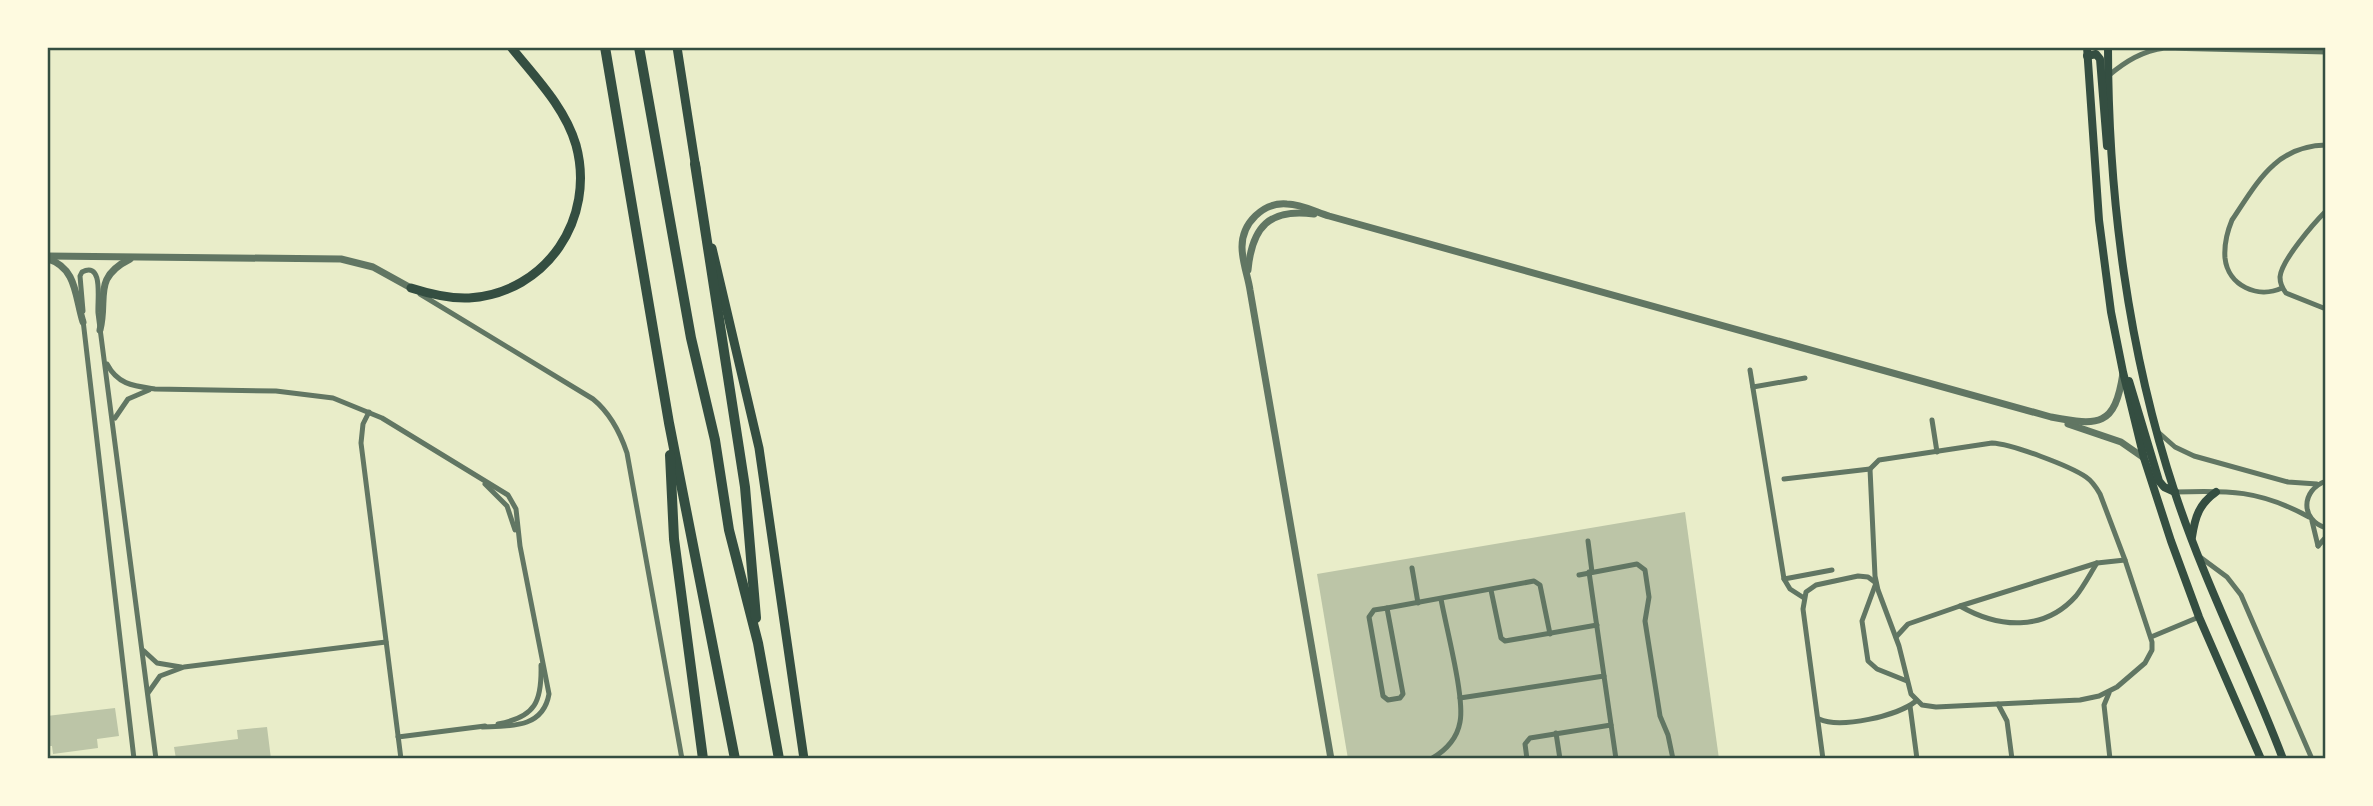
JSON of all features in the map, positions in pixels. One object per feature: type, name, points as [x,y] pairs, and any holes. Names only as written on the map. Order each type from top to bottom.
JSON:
[{"type":"highway","points":[[606,47],[669,423],[735,759]]},
{"type":"highway","points":[[639,47],[691,338],[715,440],[729,530],[758,643],[779,759]]},
{"type":"highway","points":[[695,164],[745,487],[758,643]]},
{"type":"highway","points":[[669,423],[674,539],[703,759]]},
{"type":"main road","points":[[411,288],[439,296],[460,298],[508,289],[530,277],[548,262],[564,242],[574,221],[581,184],[573,137],[556,105],[511,47]]},
{"type":"main road","points":[[677,47],[695,164],[720,286],[759,448],[804,759]]},
{"type":"main road","points":[[2108,47],[2113,176],[2125,276],[2135,334],[2158,432],[2175,492],[2218,610],[2283,759]]},
{"type":"main road","points":[[2113,176],[2108,157],[2100,58],[2087,51],[2098,220],[2111,312],[2144,458],[2199,617],[2261,759]]},
{"type":"main road","points":[[2123,372],[2134,393],[2159,481],[2164,487],[2175,492]]},
{"type":"main road","points":[[2192,540],[2200,507],[2216,492]]},
{"type":"street","points":[[2108,76],[2146,49],[2326,52]]},
{"type":"street","points":[[2282,288],[2260,293],[2246,289],[2232,277],[2225,260],[2228,230],[2232,220],[2270,167],[2296,150],[2326,145]]},
{"type":"street","points":[[1331,759],[1242,245],[1249,223],[1256,214],[1277,204],[1289,204],[2051,416],[2082,422],[2098,421],[2111,411],[2119,397],[2123,372]]},
{"type":"street","points":[[2326,211],[2305,233],[2280,277],[2282,288],[2292,297],[2326,309]]},
{"type":"street","points":[[1247,274],[1253,239],[1271,219],[1297,212],[1329,216]]},
{"type":"street","points":[[100,330],[102,291],[106,280],[118,266],[134,257]]},
{"type":"street","points":[[47,258],[341,259],[373,267],[593,399],[608,414],[622,437],[627,453],[682,759]]},
{"type":"street","points":[[47,258],[60,264],[72,278],[83,321]]},
{"type":"street","points":[[134,759],[83,321],[80,276],[89,269],[98,277],[100,330],[156,759]]},
{"type":"street","points":[[105,360],[113,374],[125,383],[155,389],[295,392],[333,398],[369,412],[475,474],[512,499],[516,509],[540,654],[541,688],[535,705],[516,719],[482,727],[398,737]]},
{"type":"street","points":[[1750,370],[1784,579],[1790,589],[1804,598]]},
{"type":"street","points":[[1753,387],[1804,378]]},
{"type":"street","points":[[113,421],[128,399],[155,389]]},
{"type":"street","points":[[369,412],[363,424],[361,443],[401,759]]},
{"type":"street","points":[[2051,416],[2121,442],[2144,458]]},
{"type":"street","points":[[1932,420],[1937,452]]},
{"type":"street","points":[[2158,432],[2175,447],[2194,456],[2288,482],[2317,484],[2326,481]]},
{"type":"street","points":[[1784,479],[1870,469],[1879,460],[1985,443],[1999,443],[2084,475],[2100,494],[2151,637],[2152,650],[2145,663],[2109,692],[2090,699],[1928,707],[1916,701],[1911,694],[1896,637],[1876,583],[1870,469]]},
{"type":"street","points":[[2317,484],[2306,502],[2318,546],[2326,537]]},
{"type":"street","points":[[2175,492],[2238,491],[2259,495],[2281,503],[2326,528]]},
{"type":"street","points":[[1588,541],[1616,759]]},
{"type":"street","points":[[2197,553],[2227,576],[2241,595],[2312,759]]},
{"type":"street","points":[[1896,637],[1909,624],[1960,606],[2097,563],[2125,560]]},
{"type":"street","points":[[1960,606],[1975,615],[1999,623],[2023,624],[2035,621],[2068,604],[2097,563]]},
{"type":"street","points":[[1579,575],[1637,564],[1645,570],[1649,597],[1645,621],[1660,716],[1673,759]]},
{"type":"street","points":[[1412,568],[1418,603]]},
{"type":"street","points":[[1784,579],[1832,570]]},
{"type":"street","points":[[1823,759],[1803,609],[1804,598],[1806,592],[1816,585],[1858,576],[1868,577],[1876,583]]},
{"type":"street","points":[[1387,608],[1403,694],[1400,698],[1388,700],[1383,696],[1369,617],[1374,610],[1537,581],[1550,634]]},
{"type":"street","points":[[1876,583],[1862,621],[1868,661],[1877,669],[1907,681]]},
{"type":"street","points":[[1491,590],[1502,640],[1510,642],[1597,625]]},
{"type":"street","points":[[1431,759],[1446,748],[1458,731],[1461,721],[1460,698],[1441,599]]},
{"type":"street","points":[[2151,637],[2199,617]]},
{"type":"street","points":[[148,693],[160,676],[184,667],[386,642]]},
{"type":"street","points":[[142,649],[157,663],[184,667]]},
{"type":"street","points":[[1460,698],[1604,676]]},
{"type":"street","points":[[2109,692],[2104,705],[2110,759]]},
{"type":"street","points":[[1819,719],[1839,724],[1895,713],[1916,701]]},
{"type":"street","points":[[1998,704],[2007,721],[2012,759]]},
{"type":"street","points":[[1910,706],[1917,759]]},
{"type":"street","points":[[1527,759],[1527,740],[1534,737],[1611,725]]},
{"type":"street","points":[[1556,733],[1560,759]]},
{"type":"building","points":[[1685,512],[1719,759],[1348,759],[1317,574]]},
{"type":"building","points":[[115,708],[119,736],[97,739],[98,748],[53,754],[52,746],[47,746],[47,716]]},
{"type":"building","points":[[267,727],[271,759],[176,759],[174,747],[238,739],[237,730]]}]
